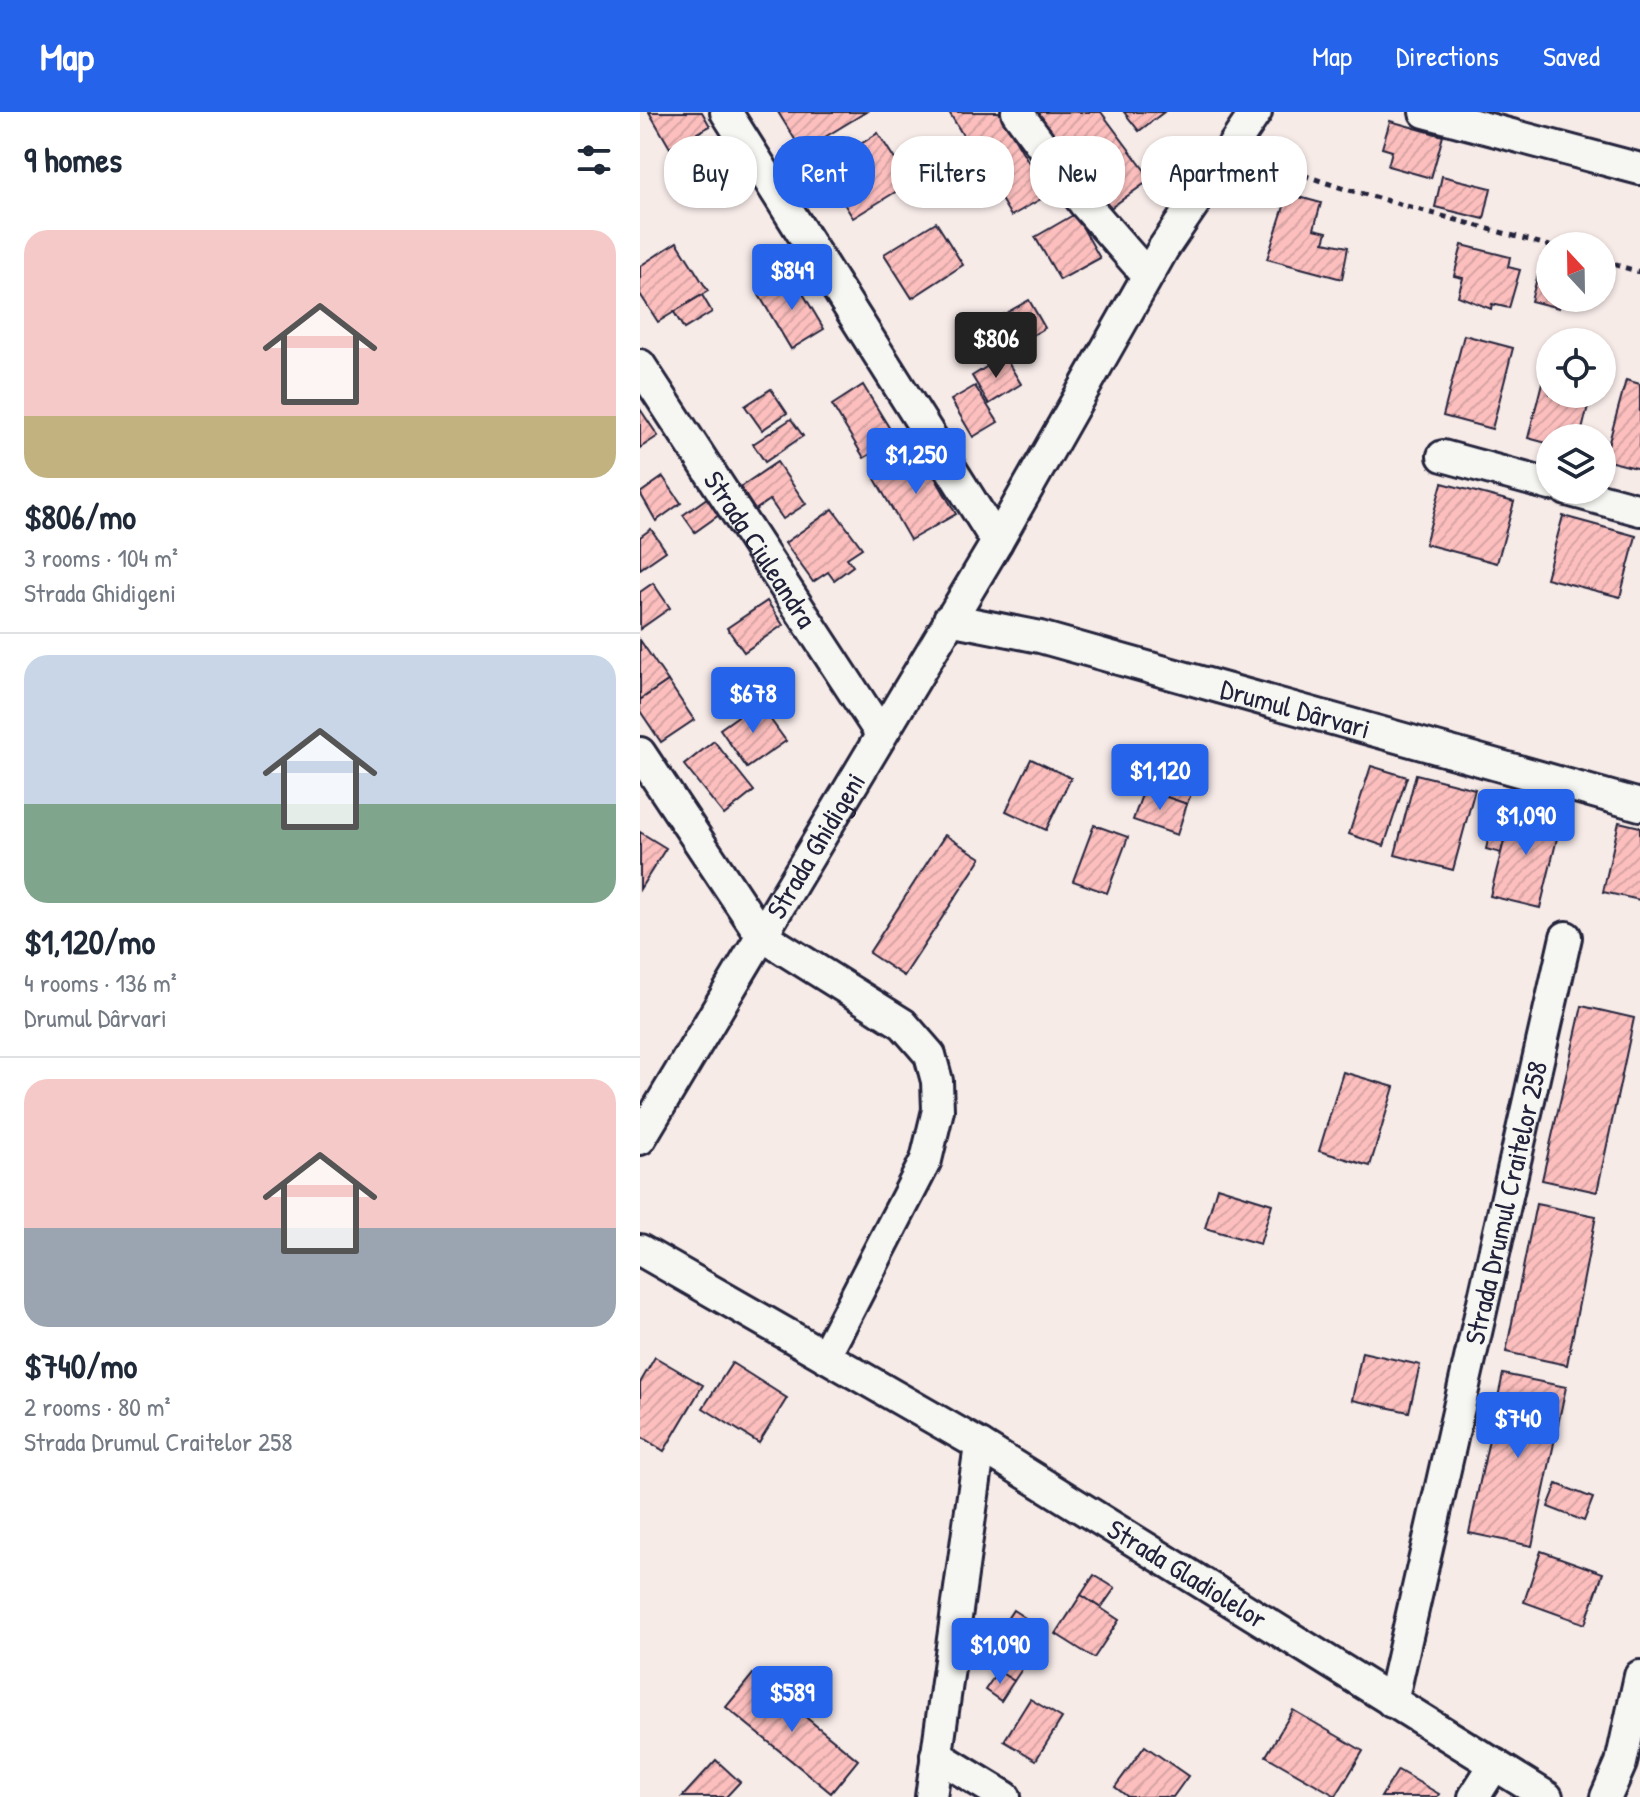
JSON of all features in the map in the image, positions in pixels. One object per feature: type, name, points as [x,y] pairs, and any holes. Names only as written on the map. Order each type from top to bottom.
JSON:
[{"type":"street","points":[[726,112],[997,542]]},
{"type":"street","points":[[1017,112],[1084,203],[1147,275]]},
{"type":"street","name":"Strada Ghidigeni","points":[[1241,136],[1256,112]]},
{"type":"street","points":[[1425,112],[1640,169]]},
{"type":"street","name":"Strada Ghidigeni","points":[[825,1356],[926,1160],[938,1110],[937,1081],[930,1055],[903,1024],[761,935],[997,542],[1147,275],[1192,208]]},
{"type":"street","name":"Strada Ciuleandra","points":[[640,365],[881,734]]},
{"type":"street","points":[[1443,456],[1536,481]]},
{"type":"street","points":[[1616,503],[1640,510]]},
{"type":"street","name":"Drumul Dârvari","points":[[949,619],[1040,637],[1640,805]]},
{"type":"street","points":[[640,753],[761,935],[640,1139]]},
{"type":"street","name":"Strada Drumul Craitelor 258","points":[[1392,1702],[1566,937]]},
{"type":"street","points":[[640,1250],[825,1356]]},
{"type":"street","name":"Strada Gladiolelor","points":[[825,1356],[980,1445],[1547,1797]]},
{"type":"street","points":[[931,1797],[980,1445]]},
{"type":"street","points":[[1606,1797],[1621,1763],[1640,1676]]},
{"type":"street","points":[[936,1755],[1005,1797]]},
{"type":"street","points":[[1474,1797],[1495,1764]]},
{"type":"path","points":[[1307,176],[1536,242]]},
{"type":"path","points":[[1616,265],[1640,272]]},
{"type":"building","points":[[649,112],[702,112],[710,126],[692,136],[664,138]]},
{"type":"building","points":[[778,112],[866,112],[827,136],[793,136]]},
{"type":"building","points":[[949,112],[999,112],[1013,136],[963,136]]},
{"type":"building","points":[[1101,112],[1119,136],[1055,136],[1039,114]]},
{"type":"building","points":[[1124,112],[1164,112],[1139,131]]},
{"type":"building","points":[[1390,121],[1443,136],[1431,178],[1388,166],[1392,151],[1382,148]]},
{"type":"building","points":[[878,133],[891,153],[891,195],[875,204],[875,136]]},
{"type":"building","points":[[1014,137],[1030,165],[1030,205],[1011,216],[1006,208],[1014,208]]},
{"type":"building","points":[[1125,144],[1141,166],[1141,186],[1125,198]]},
{"type":"building","points":[[1442,176],[1491,188],[1484,219],[1435,207]]},
{"type":"building","points":[[1307,199],[1321,203],[1314,229],[1327,232],[1324,242],[1348,247],[1342,279],[1267,259],[1283,208],[1307,208]]},
{"type":"building","points":[[847,208],[869,208],[853,218]]},
{"type":"building","points":[[1075,214],[1100,258],[1060,280],[1035,237]]},
{"type":"building","points":[[936,222],[963,265],[912,298],[884,254]]},
{"type":"building","points":[[677,242],[708,291],[658,322],[640,294],[640,266]]},
{"type":"building","points":[[1462,245],[1510,257],[1508,267],[1520,270],[1509,308],[1492,304],[1491,309],[1458,296],[1463,278],[1454,276]]},
{"type":"building","points":[[792,275],[824,329],[791,349],[759,295]]},
{"type":"building","points":[[1536,282],[1536,302],[1531,301]]},
{"type":"building","points":[[702,295],[712,312],[684,329],[674,312]]},
{"type":"building","points":[[1029,300],[1045,328],[1004,352],[987,324]]},
{"type":"building","points":[[1464,335],[1513,348],[1492,429],[1443,416]]},
{"type":"building","points":[[1004,356],[1021,384],[989,404],[972,376]]},
{"type":"building","points":[[1626,380],[1640,384],[1640,469],[1616,463],[1614,424]]},
{"type":"building","points":[[863,385],[896,439],[864,458],[832,405]]},
{"type":"building","points":[[975,386],[998,422],[973,437],[951,400]]},
{"type":"building","points":[[771,389],[787,413],[762,430],[745,406]]},
{"type":"building","points":[[1536,406],[1588,408],[1584,424],[1536,424],[1536,440],[1528,438]]},
{"type":"building","points":[[640,409],[658,436],[640,448]]},
{"type":"building","points":[[791,419],[803,436],[765,462],[753,444]]},
{"type":"building","points":[[921,453],[956,514],[910,540],[875,479]]},
{"type":"building","points":[[777,462],[806,504],[783,519],[770,500],[755,510],[740,487]]},
{"type":"building","points":[[663,477],[681,503],[656,521],[640,493]]},
{"type":"building","points":[[1442,483],[1514,502],[1497,563],[1425,544]]},
{"type":"building","points":[[707,498],[719,515],[695,532],[683,515]]},
{"type":"building","points":[[833,509],[862,548],[847,558],[853,566],[834,580],[828,572],[813,582],[785,543]]},
{"type":"building","points":[[1563,516],[1636,536],[1620,597],[1546,578]]},
{"type":"building","points":[[651,529],[666,551],[640,569],[640,537]]},
{"type":"building","points":[[653,583],[670,608],[640,629],[640,592]]},
{"type":"building","points":[[767,601],[783,625],[744,652],[727,628]]},
{"type":"building","points":[[640,640],[668,681],[640,700]]},
{"type":"building","points":[[668,681],[694,720],[661,742],[640,711],[640,700]]},
{"type":"building","points":[[758,702],[786,741],[747,768],[720,729]]},
{"type":"building","points":[[714,741],[754,791],[724,815],[684,765]]},
{"type":"building","points":[[1031,759],[1071,778],[1046,830],[1006,811]]},
{"type":"building","points":[[1371,766],[1407,777],[1384,846],[1349,834]]},
{"type":"building","points":[[1416,774],[1475,789],[1453,870],[1395,855]]},
{"type":"building","points":[[1164,781],[1192,791],[1187,804],[1159,795]]},
{"type":"building","points":[[1144,789],[1187,804],[1177,835],[1133,820]]},
{"type":"building","points":[[1497,802],[1513,806],[1501,853],[1486,849]]},
{"type":"building","points":[[1513,806],[1562,818],[1540,908],[1490,896]]},
{"type":"building","points":[[1619,822],[1640,827],[1640,900],[1603,892]]},
{"type":"building","points":[[1094,825],[1128,837],[1107,893],[1073,881]]},
{"type":"building","points":[[640,832],[666,848],[640,889]]},
{"type":"building","points":[[945,835],[981,858],[904,976],[869,953]]},
{"type":"building","points":[[1582,1006],[1634,1018],[1597,1192],[1542,1180]]},
{"type":"building","points":[[1343,1072],[1394,1087],[1370,1166],[1319,1151]]},
{"type":"building","points":[[1217,1187],[1272,1204],[1260,1244],[1205,1228]]},
{"type":"building","points":[[1536,1204],[1596,1216],[1567,1365],[1506,1352]]},
{"type":"building","points":[[1362,1352],[1420,1365],[1409,1412],[1352,1400]]},
{"type":"building","points":[[655,1357],[703,1385],[664,1451],[640,1436],[640,1383]]},
{"type":"building","points":[[732,1363],[787,1398],[759,1443],[703,1408]]},
{"type":"building","points":[[1503,1374],[1566,1387],[1532,1546],[1469,1533]]},
{"type":"building","points":[[1557,1484],[1593,1498],[1584,1521],[1548,1507]]},
{"type":"building","points":[[1541,1551],[1603,1573],[1585,1624],[1524,1602]]},
{"type":"building","points":[[1094,1575],[1115,1588],[1101,1608],[1081,1595]]},
{"type":"building","points":[[1081,1595],[1119,1620],[1094,1658],[1056,1634]]},
{"type":"building","points":[[1013,1610],[1047,1632],[1014,1681],[980,1660]]},
{"type":"building","points":[[998,1671],[1014,1681],[1001,1701],[985,1690]]},
{"type":"building","points":[[753,1674],[858,1760],[831,1793],[726,1707]]},
{"type":"building","points":[[1030,1699],[1062,1718],[1036,1760],[1004,1741]]},
{"type":"building","points":[[1293,1710],[1363,1751],[1336,1796],[1266,1756]]},
{"type":"building","points":[[1145,1746],[1188,1776],[1173,1797],[1128,1797],[1115,1787]]},
{"type":"building","points":[[716,1760],[740,1782],[726,1797],[682,1797]]},
{"type":"building","points":[[1398,1770],[1439,1794],[1437,1797],[1381,1797]]}]
